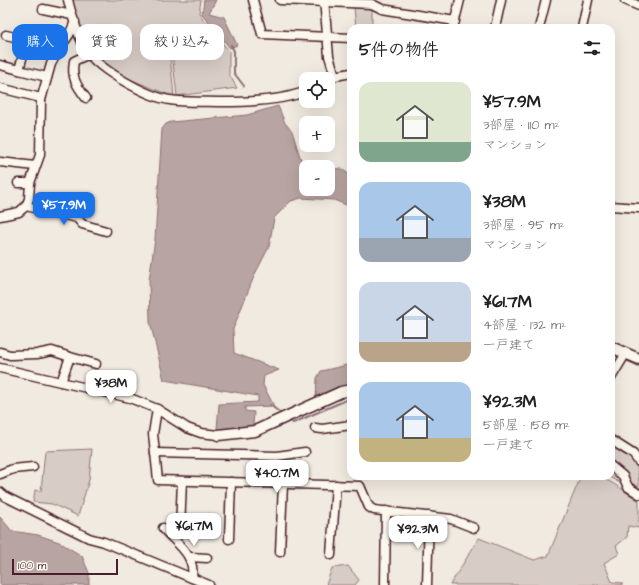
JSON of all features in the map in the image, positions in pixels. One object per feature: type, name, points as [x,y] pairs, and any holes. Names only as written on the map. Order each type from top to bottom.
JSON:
[{"type":"street","points":[[68,0],[76,25]]},
{"type":"street","points":[[253,0],[262,34],[347,38]]},
{"type":"street","points":[[280,0],[372,4],[382,9],[450,24]]},
{"type":"street","points":[[454,24],[460,0]]},
{"type":"street","points":[[496,24],[502,0]]},
{"type":"street","points":[[540,24],[546,0]]},
{"type":"street","points":[[583,24],[588,0]]},
{"type":"street","points":[[625,0],[639,6]]},
{"type":"street","points":[[324,1],[330,72]]},
{"type":"street","points":[[43,9],[73,18]]},
{"type":"street","points":[[0,216],[19,212],[26,206],[29,199],[30,183],[40,155],[41,98],[47,77],[59,49],[69,36],[73,18]]},
{"type":"street","points":[[6,35],[27,40],[20,70]]},
{"type":"street","points":[[76,60],[74,61],[72,71],[76,84],[86,98]]},
{"type":"street","points":[[96,60],[125,82],[169,100],[241,102],[289,96],[299,93]]},
{"type":"street","points":[[0,65],[47,77]]},
{"type":"street","points":[[335,76],[347,72]]},
{"type":"street","points":[[0,88],[41,98]]},
{"type":"street","points":[[0,162],[35,166]]},
{"type":"street","points":[[18,183],[30,183]]},
{"type":"street","points":[[26,206],[77,218],[82,224],[106,231]]},
{"type":"street","points":[[615,206],[639,208]]},
{"type":"street","points":[[615,348],[639,359]]},
{"type":"street","points":[[0,352],[15,355],[38,354],[52,351],[96,364]]},
{"type":"street","points":[[615,371],[626,353]]},
{"type":"street","points":[[61,382],[70,357]]},
{"type":"street","points":[[0,368],[130,398],[157,409],[187,428],[201,433],[218,435],[255,431],[341,392],[347,391]]},
{"type":"street","points":[[157,409],[153,434],[158,480],[360,486],[369,507],[374,510],[452,519],[474,528]]},
{"type":"street","points":[[315,428],[322,429],[347,426]]},
{"type":"street","points":[[615,443],[633,454],[639,462]]},
{"type":"street","points":[[155,453],[277,456],[305,452]]},
{"type":"street","points":[[0,474],[13,469],[33,467]]},
{"type":"street","points":[[615,469],[623,476],[628,487],[639,494]]},
{"type":"street","points":[[180,529],[182,481]]},
{"type":"street","points":[[229,539],[231,482]]},
{"type":"street","points":[[280,552],[283,484]]},
{"type":"street","points":[[331,555],[336,485]]},
{"type":"street","points":[[0,492],[6,497],[89,538],[104,542],[210,585]]},
{"type":"street","points":[[385,585],[386,511]]},
{"type":"street","points":[[427,585],[430,516]]},
{"type":"street","points":[[163,528],[190,557],[193,569],[192,578]]},
{"type":"street","points":[[190,557],[207,558]]},
{"type":"shaded area","points":[[71,0],[201,0],[199,13],[206,24],[140,24],[140,60],[170,60],[174,97],[117,74],[101,60],[132,60],[132,24],[78,24],[73,11]]},
{"type":"shaded area","points":[[204,0],[216,0],[209,13],[224,17],[237,45],[230,48],[224,41],[224,24],[210,24],[202,14]]},
{"type":"shaded area","points":[[354,8],[372,9],[372,24],[356,24]]},
{"type":"shaded area","points":[[224,45],[229,51],[229,74],[237,88],[177,96],[173,60],[224,60]]},
{"type":"shaded area","points":[[278,106],[285,123],[292,131],[301,160],[299,160],[299,196],[335,196],[335,168],[342,169],[347,173],[347,205],[334,200],[301,198],[291,201],[274,218],[269,247],[255,274],[233,329],[234,353],[279,370],[264,376],[263,385],[274,406],[245,407],[245,411],[254,412],[253,425],[238,428],[217,429],[219,404],[258,402],[258,396],[164,380],[150,322],[149,280],[155,239],[162,129],[166,124],[171,122],[247,115]]},
{"type":"shaded area","points":[[347,364],[347,387],[316,399],[317,378],[321,371]]},
{"type":"shaded area","points":[[615,445],[627,454],[636,464],[639,477],[639,498],[634,497],[615,480]]},
{"type":"shaded area","points":[[92,449],[89,480],[78,516],[52,504],[33,502],[35,490],[41,491],[45,451]]},
{"type":"shaded area","points":[[579,480],[606,480],[639,501],[639,528],[628,526],[627,537],[616,546],[619,554],[604,563],[612,582],[622,583],[622,585],[450,585],[479,538],[534,560],[548,556]]},
{"type":"shaded area","points":[[0,517],[12,531],[38,535],[59,542],[82,556],[89,573],[89,585],[0,585]]},
{"type":"shaded area","points":[[348,566],[359,580],[355,585],[326,585],[332,568]]},
{"type":"waterway","points":[[231,45],[234,51],[234,73],[244,86]]},
{"type":"waterway","points":[[615,355],[620,357]]},
{"type":"waterway","points":[[626,360],[639,366]]},
{"type":"waterway","points":[[289,420],[293,423],[347,400]]},
{"type":"waterway","points":[[270,405],[282,414]]}]
